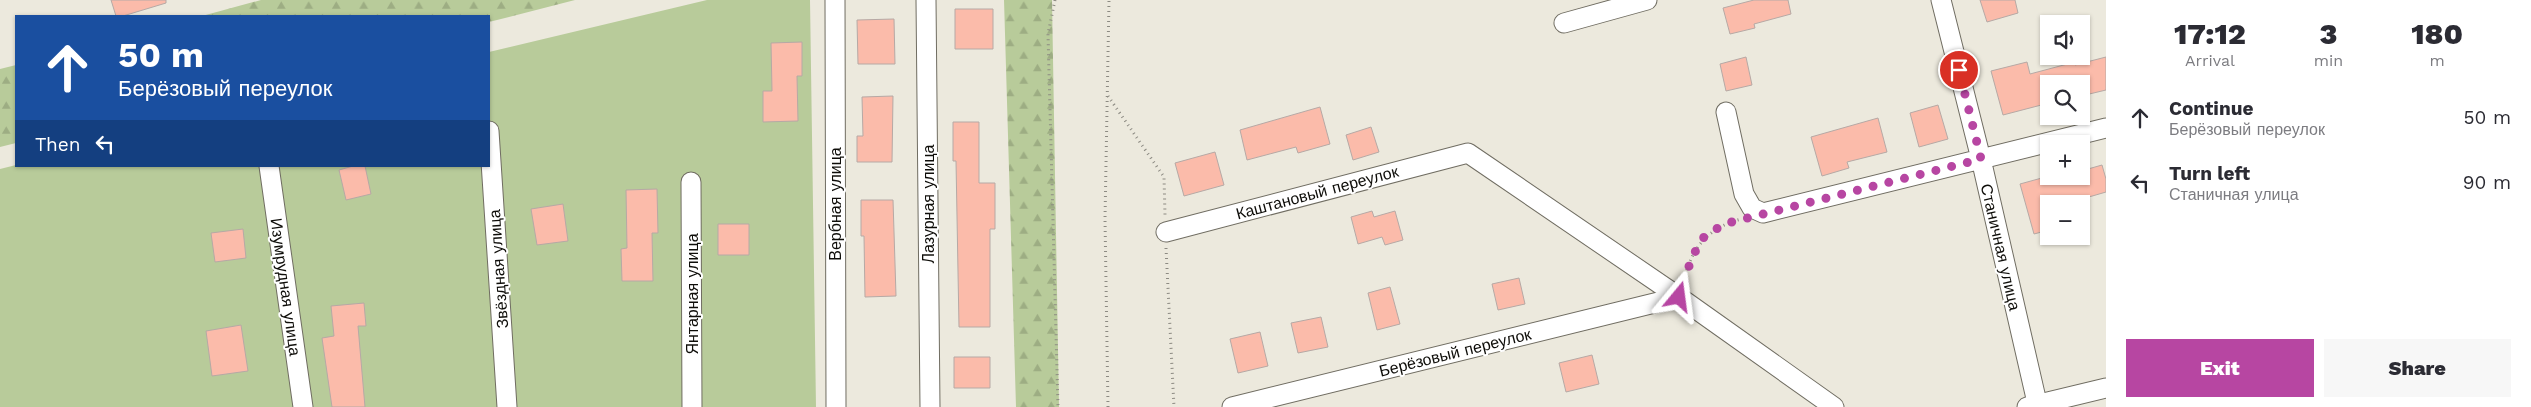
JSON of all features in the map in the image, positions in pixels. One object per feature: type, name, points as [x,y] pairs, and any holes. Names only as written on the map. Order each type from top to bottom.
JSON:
[{"type":"street","name":"Вербная улица","points":[[835,0],[836,407]]},
{"type":"street","name":"Лазурная улица","points":[[926,0],[930,407]]},
{"type":"street","points":[[1564,23],[1647,0]]},
{"type":"street","name":"Станичная улица","points":[[1941,0],[1981,159],[2034,406]]},
{"type":"street","points":[[1726,112],[1744,194],[1752,208],[1763,213],[2106,128]]},
{"type":"street","name":"Звёздная улица","points":[[490,146],[507,407]]},
{"type":"street","name":"Каштановый переулок","points":[[1166,232],[1468,153],[1679,297]]},
{"type":"street","name":"Изумрудная улица","points":[[269,167],[304,407]]},
{"type":"street","name":"Янтарная улица","points":[[691,182],[692,407]]},
{"type":"street","points":[[1679,297],[1834,407]]},
{"type":"street","name":"Берёзовый переулок","points":[[1232,407],[1679,297]]},
{"type":"street","points":[[2034,406],[2106,388]]},
{"type":"path","points":[[1055,0],[1048,34],[1058,407]]},
{"type":"path","points":[[1108,407],[1105,219],[1109,0]]},
{"type":"path","points":[[1679,297],[1692,257],[1704,237],[1724,224],[1763,213]]},
{"type":"green space","points":[[261,0],[575,0],[490,22],[490,15],[206,15]]},
{"type":"green space","points":[[707,0],[810,0],[816,407],[0,407],[0,169],[15,165],[15,167],[490,167],[490,52]]},
{"type":"green space","points":[[1004,0],[1052,0],[1059,407],[1016,407]]},
{"type":"green space","points":[[15,65],[15,143],[0,147],[0,69]]},
{"type":"building","points":[[111,0],[166,0],[166,3],[126,15],[116,15]]},
{"type":"building","points":[[1754,0],[1788,0],[1791,14],[1754,24],[1755,28],[1730,34],[1723,8]]},
{"type":"building","points":[[1980,0],[2015,0],[2018,13],[1987,22]]},
{"type":"building","points":[[955,9],[993,9],[993,49],[955,49]]},
{"type":"building","points":[[894,19],[895,64],[858,64],[857,20]]},
{"type":"building","points":[[802,42],[802,76],[797,76],[798,121],[763,122],[763,91],[772,91],[771,43]]},
{"type":"building","points":[[1746,57],[1752,85],[1726,91],[1720,64]]},
{"type":"building","points":[[2106,57],[2106,90],[2090,94],[2090,75],[2040,75],[2040,105],[2003,115],[1991,71],[2027,62],[2030,74],[2064,65],[2090,65],[2090,61]]},
{"type":"building","points":[[893,96],[892,162],[857,162],[857,136],[863,136],[862,97]]},
{"type":"building","points":[[1938,105],[1948,139],[1919,147],[1910,113]]},
{"type":"building","points":[[1320,107],[1330,144],[1298,153],[1296,147],[1247,160],[1240,130]]},
{"type":"building","points":[[1878,118],[1887,152],[1847,162],[1849,168],[1822,176],[1811,137]]},
{"type":"building","points":[[953,122],[979,122],[979,183],[995,183],[995,229],[990,229],[990,327],[959,327],[956,161],[953,161]]},
{"type":"building","points":[[1371,127],[1379,152],[1353,160],[1346,135]]},
{"type":"building","points":[[1215,152],[1224,185],[1184,196],[1175,163]]},
{"type":"building","points":[[2102,165],[2106,179],[2106,192],[2090,197],[2090,195],[2040,195],[2040,232],[2034,234],[2020,184],[2040,178],[2040,185],[2090,185],[2090,168]]},
{"type":"building","points":[[350,167],[365,167],[371,194],[346,200],[339,170]]},
{"type":"building","points":[[657,189],[658,233],[652,233],[653,281],[622,281],[621,249],[627,248],[626,190]]},
{"type":"building","points":[[861,200],[893,200],[896,296],[865,297],[864,236],[861,236]]},
{"type":"building","points":[[563,204],[568,241],[537,245],[531,209]]},
{"type":"building","points":[[1372,211],[1374,217],[1395,211],[1403,240],[1385,245],[1382,237],[1358,244],[1351,217]]},
{"type":"building","points":[[718,224],[749,224],[749,255],[718,255]]},
{"type":"building","points":[[243,229],[246,258],[215,262],[211,233]]},
{"type":"building","points":[[1519,278],[1525,304],[1498,310],[1492,284]]},
{"type":"building","points":[[1390,287],[1400,324],[1377,330],[1368,293]]},
{"type":"building","points":[[364,303],[366,326],[358,326],[365,407],[332,407],[322,338],[334,336],[331,306]]},
{"type":"building","points":[[1321,317],[1328,347],[1298,353],[1291,323]]},
{"type":"building","points":[[241,325],[248,371],[212,376],[206,331]]},
{"type":"building","points":[[1260,332],[1268,366],[1238,373],[1230,339]]},
{"type":"building","points":[[1592,355],[1599,384],[1566,392],[1559,363]]},
{"type":"building","points":[[954,357],[990,357],[990,388],[954,388]]},
{"type":"route","points":[[1679,297],[1692,257],[1704,237],[1724,224],[1981,159],[1959,70]]}]
